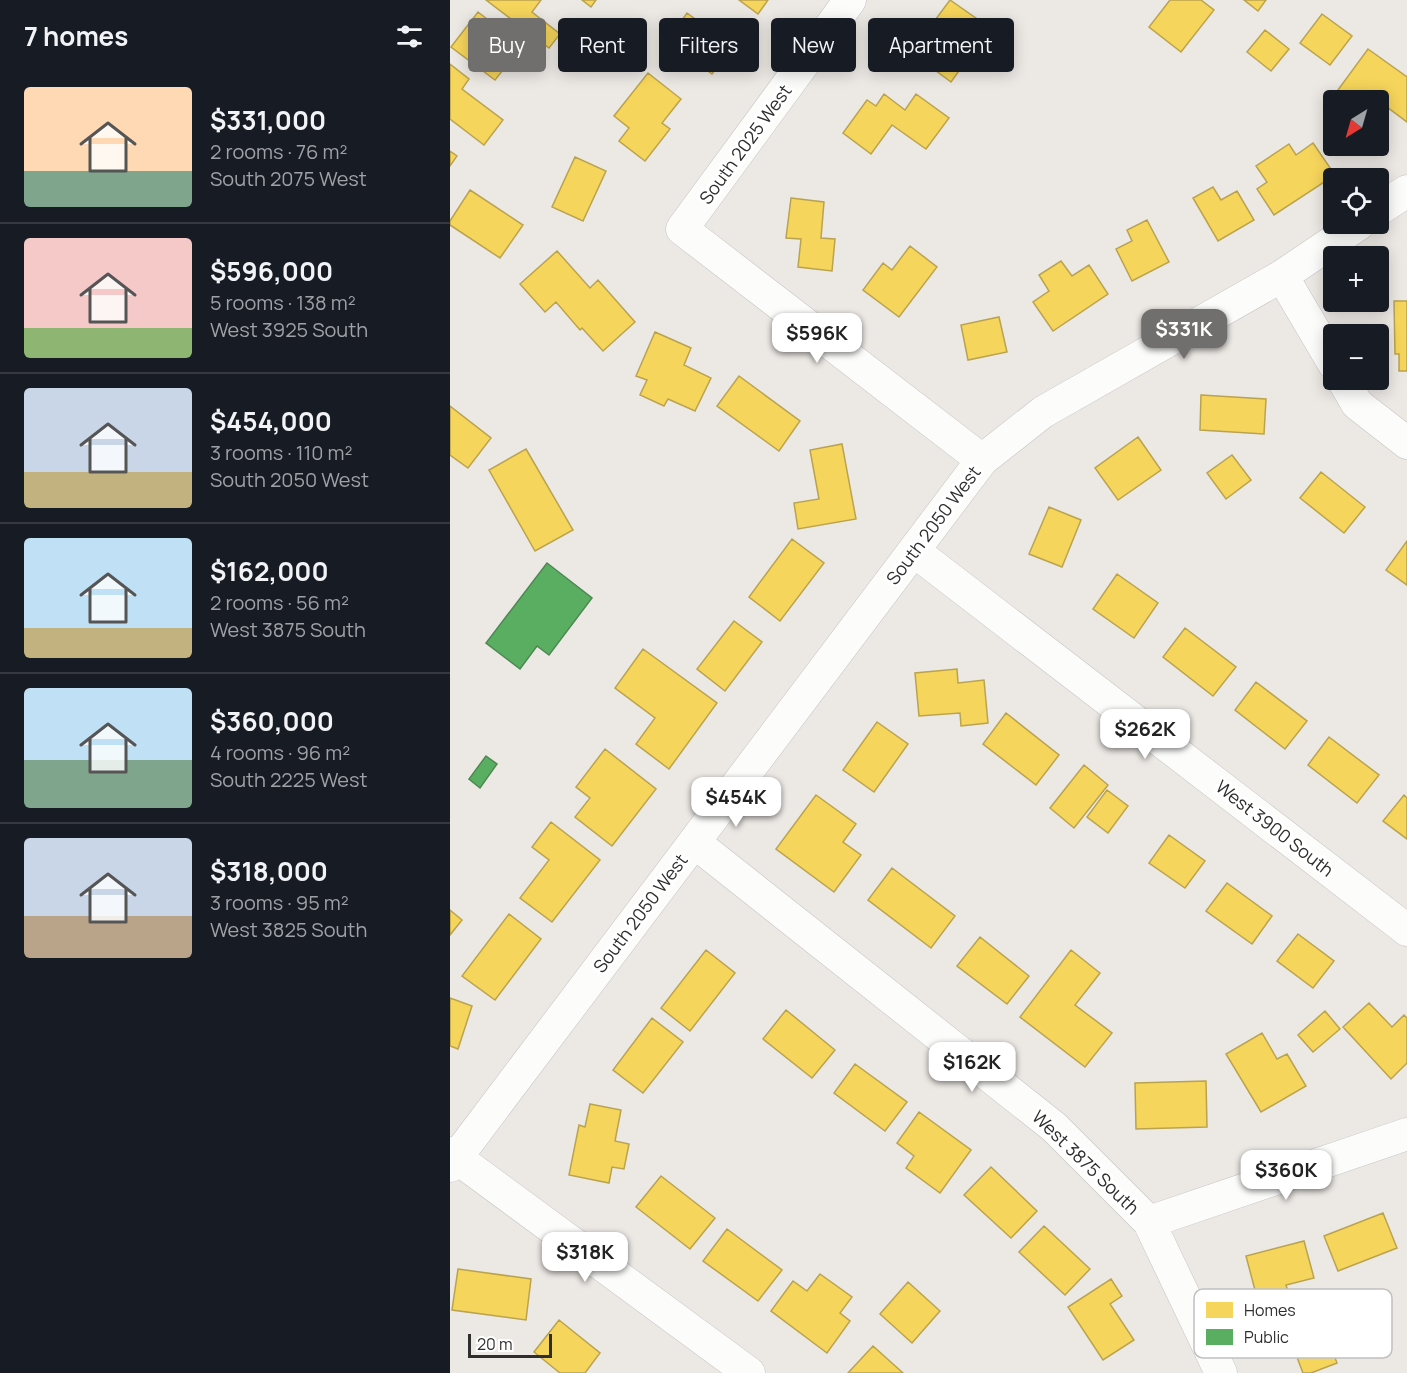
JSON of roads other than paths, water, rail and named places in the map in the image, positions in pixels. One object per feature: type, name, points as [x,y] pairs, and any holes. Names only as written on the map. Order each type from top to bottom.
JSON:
[{"type":"street","name":"South 2025 West","points":[[850,0],[682,229],[982,460]]},
{"type":"street","points":[[1389,203],[1407,191]]},
{"type":"street","name":"South 2050 West","points":[[452,1159],[982,460],[1043,412],[1282,276],[1344,234]]},
{"type":"street","points":[[1282,276],[1323,345]]},
{"type":"street","points":[[1349,390],[1357,404],[1407,443]]},
{"type":"street","name":"West 3900 South","points":[[914,551],[1407,930]]},
{"type":"street","name":"West 3875 South","points":[[694,842],[1054,1127],[1149,1222],[1194,1316]]},
{"type":"street","points":[[1149,1222],[1407,1134]]},
{"type":"street","points":[[452,1159],[749,1373]]},
{"type":"street","name":"West 3875 South","points":[[1214,1358],[1221,1373]]}]
